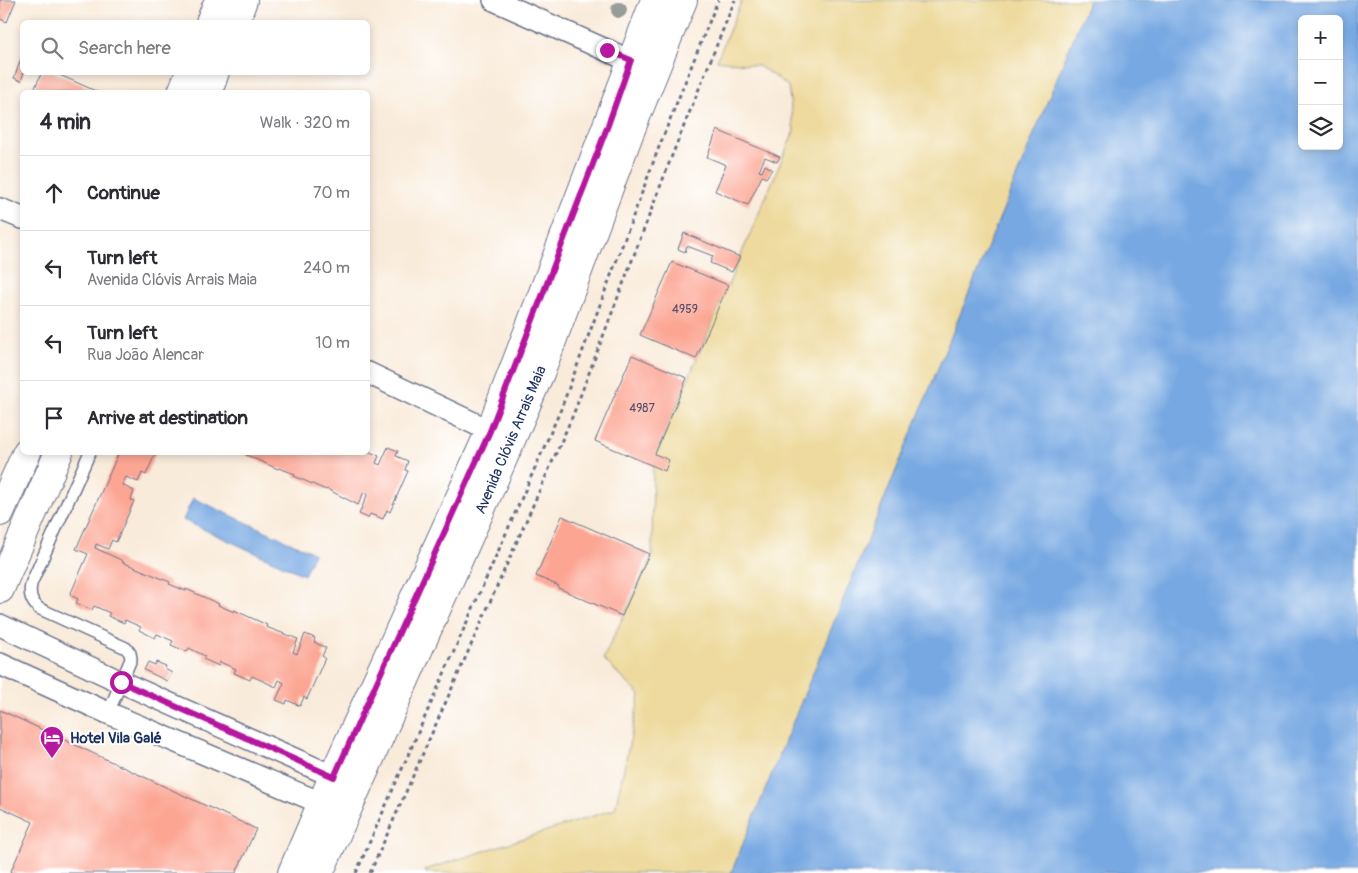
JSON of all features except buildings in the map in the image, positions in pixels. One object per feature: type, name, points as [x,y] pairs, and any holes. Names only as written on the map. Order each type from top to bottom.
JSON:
[{"type":"main road","points":[[211,20],[219,0]]},
{"type":"main road","points":[[236,20],[244,0]]},
{"type":"main road","name":"Avenida Clóvis Arrais Maia","points":[[319,873],[334,809],[345,782],[501,436],[540,373],[642,65],[654,0]]},
{"type":"main road","name":"Avenida Clóvis Arrais Maia","points":[[642,65],[683,0]]},
{"type":"main road","points":[[183,90],[189,75]]},
{"type":"main road","points":[[209,90],[214,75]]},
{"type":"main road","points":[[0,512],[26,455]]},
{"type":"main road","points":[[0,589],[58,455]]},
{"type":"main road","name":"Avenida Clóvis Arrais Maia","points":[[292,873],[334,809]]},
{"type":"street","points":[[494,0],[642,65]]},
{"type":"street","points":[[0,209],[20,217]]},
{"type":"street","points":[[370,374],[501,436]]},
{"type":"street","points":[[0,625],[121,682],[345,782]]},
{"type":"street","points":[[0,664],[108,713],[334,809]]},
{"type":"lane","points":[[89,455],[31,584],[29,594],[38,608],[126,648],[130,653],[132,659],[108,713]]},
{"type":"path","points":[[356,873],[561,409],[656,156],[718,0]]},
{"type":"path","points":[[370,873],[573,415],[673,153],[735,0]]},
{"type":"sand","points":[[742,0],[1089,0],[731,873],[426,873],[425,870],[615,809],[640,695],[603,659],[652,557],[653,461],[794,131],[788,86],[759,66],[717,60]]},
{"type":"water","points":[[1089,0],[1358,0],[1358,873],[731,873]]},
{"type":"water","points":[[193,498],[314,553],[304,575],[183,520]]},
{"type":"place","name":"Hotel Vila Galé","points":[[52,759]]},
{"type":"route","points":[[121,682],[334,777],[490,431],[608,125],[631,60],[607,50]]}]
